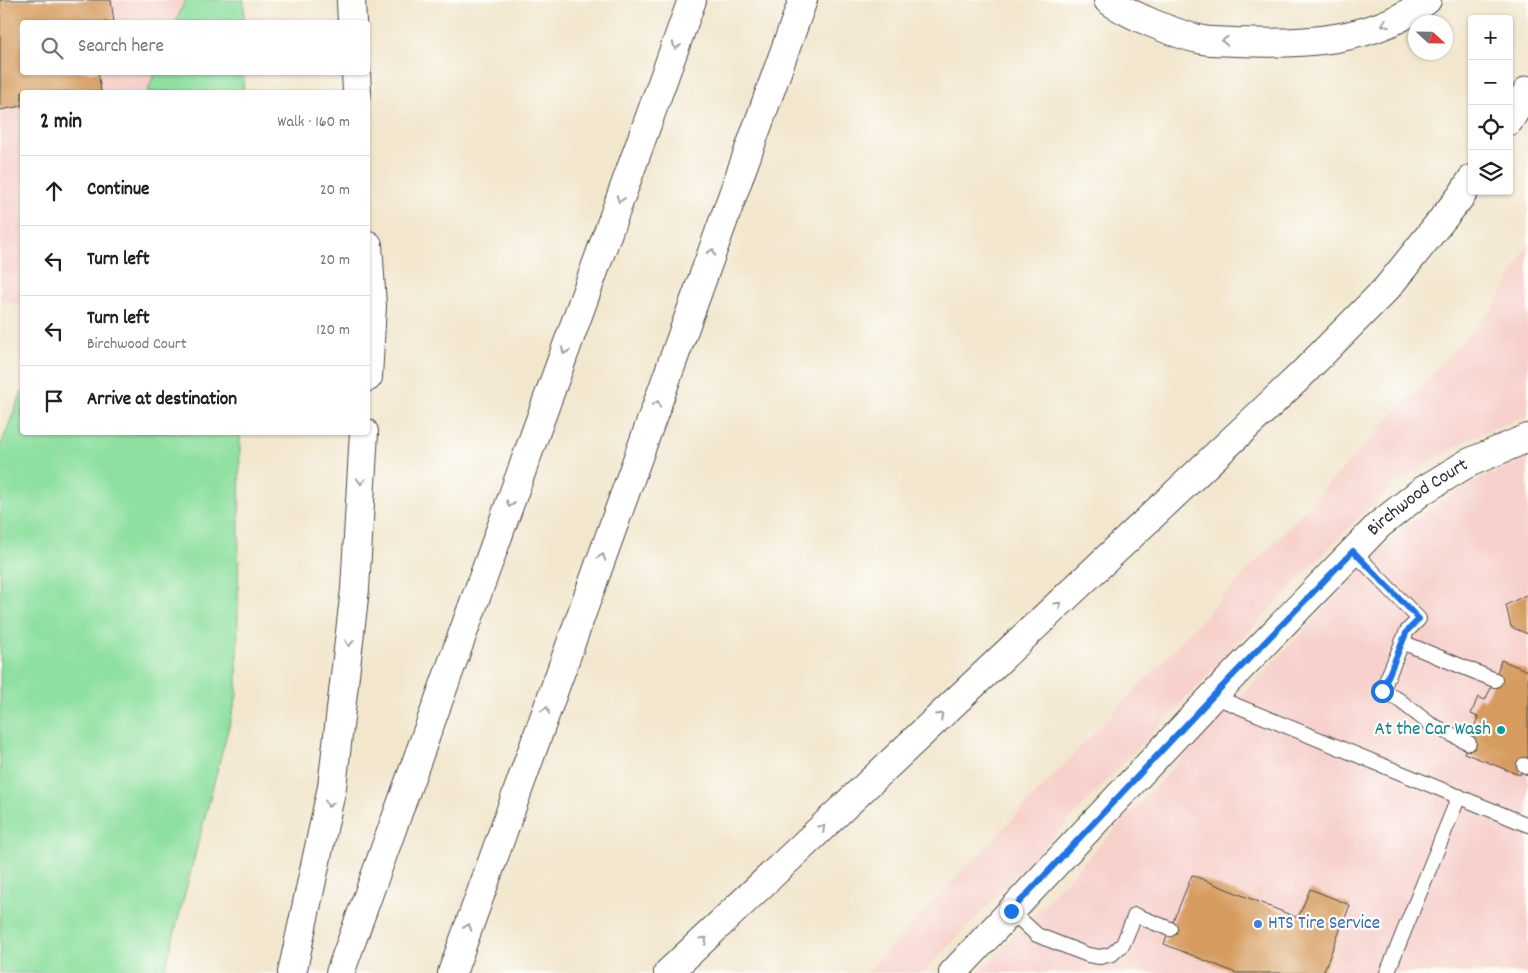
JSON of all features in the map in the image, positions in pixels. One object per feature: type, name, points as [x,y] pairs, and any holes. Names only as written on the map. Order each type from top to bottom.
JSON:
[{"type":"main road","points":[[351,0],[352,20]]},
{"type":"main road","points":[[340,973],[692,0]]},
{"type":"main road","points":[[452,973],[803,0]]},
{"type":"main road","points":[[1108,0],[1118,7],[1161,27],[1203,40],[1271,44],[1334,38],[1386,25],[1427,0]]},
{"type":"main road","points":[[356,75],[357,90]]},
{"type":"main road","points":[[1513,114],[1528,90]]},
{"type":"main road","points":[[668,973],[1299,378],[1387,288],[1468,185]]},
{"type":"main road","points":[[370,276],[372,306],[370,342]]},
{"type":"main road","points":[[292,973],[332,787],[355,589],[364,435]]},
{"type":"main road","name":"Birchwood Court","points":[[953,973],[1213,696],[1379,525],[1422,491],[1468,463],[1528,438]]},
{"type":"lane","points":[[1353,551],[1419,619],[1407,631],[1382,691],[1399,700],[1430,724],[1468,743]]},
{"type":"lane","points":[[1402,642],[1494,680]]},
{"type":"lane","points":[[1213,696],[1528,825]]},
{"type":"lane","points":[[1387,973],[1459,796]]},
{"type":"lane","points":[[1011,911],[1037,935],[1088,955],[1100,957],[1112,954],[1123,944],[1135,915],[1170,929]]},
{"type":"shaded area","points":[[0,0],[185,0],[177,20],[20,20],[20,75],[154,75],[148,90],[20,90],[20,306],[0,298]]},
{"type":"shaded area","points":[[1528,245],[1528,415],[1475,436],[1438,457],[1402,480],[1368,508],[923,973],[866,973],[1191,631],[1495,306]]},
{"type":"shaded area","points":[[1528,458],[1528,973],[979,973],[1373,557],[1405,528],[1440,502],[1476,481]]},
{"type":"green space","points":[[185,0],[244,0],[244,20],[177,20]]},
{"type":"green space","points":[[154,75],[244,75],[243,90],[148,90]]},
{"type":"green space","points":[[20,396],[20,435],[240,435],[237,695],[164,973],[0,973],[0,447]]},
{"type":"building","points":[[0,0],[111,0],[114,20],[20,20],[20,75],[98,75],[101,90],[20,90],[20,106],[0,110]]},
{"type":"building","points":[[1528,594],[1528,634],[1511,627],[1506,605]]},
{"type":"building","name":"At the Car Wash","points":[[1501,660],[1528,671],[1528,755],[1520,775],[1464,753],[1478,717],[1471,714],[1478,697],[1485,700],[1495,680]]},
{"type":"building","name":"HTS Tire Service","points":[[1192,875],[1298,918],[1310,889],[1350,905],[1323,973],[1236,973],[1164,944]]},
{"type":"place","name":"At the Car Wash","points":[[1501,730]]},
{"type":"place","name":"HTS Tire Service","points":[[1258,924]]},
{"type":"route","points":[[1011,911],[1213,696],[1353,551],[1419,619],[1407,631],[1382,691]]}]
